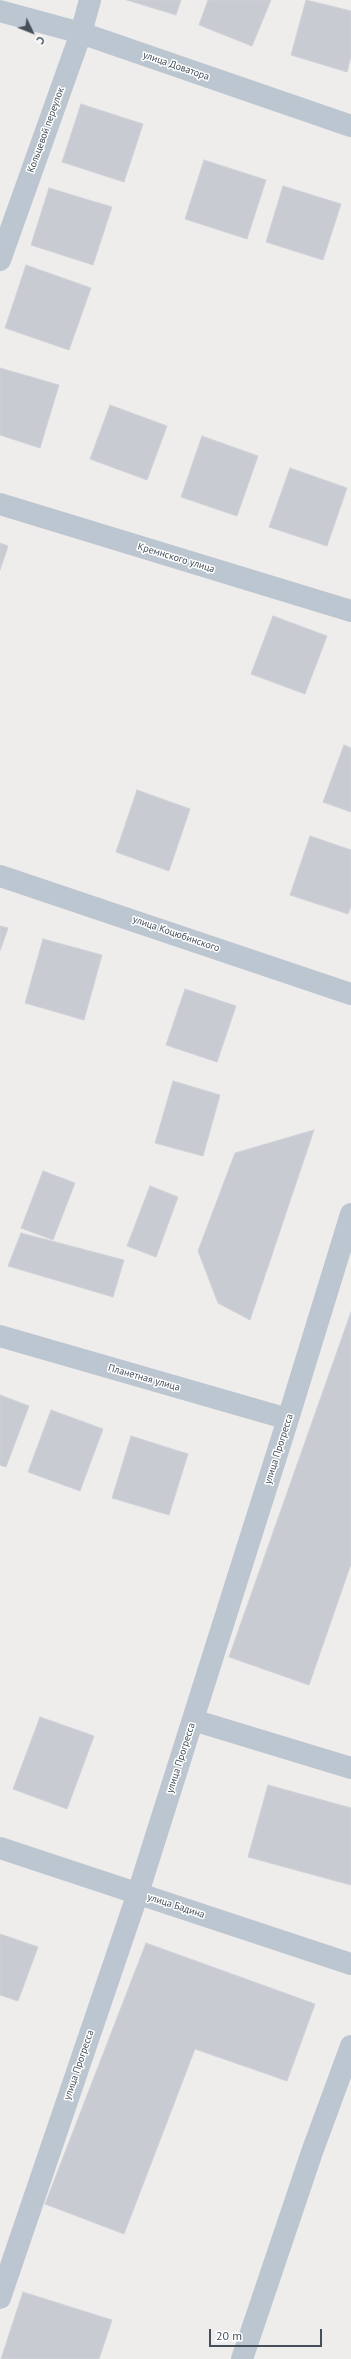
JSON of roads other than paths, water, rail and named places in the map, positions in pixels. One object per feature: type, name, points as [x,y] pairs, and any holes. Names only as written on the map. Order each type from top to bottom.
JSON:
[{"type":"street","name":"Кольцевой переулок","points":[[0,260],[81,33],[90,0]]},
{"type":"street","name":"улица Доватора","points":[[0,10],[81,33],[351,126]]},
{"type":"street","name":"Кремнского улица","points":[[0,504],[351,611]]},
{"type":"street","name":"улица Коцюбинского","points":[[0,876],[351,994]]},
{"type":"street","name":"улица Прогресса","points":[[0,2298],[138,1893],[350,1220]]},
{"type":"street","name":"Планетная улица","points":[[0,1336],[288,1419]]},
{"type":"street","points":[[193,1720],[351,1768]]},
{"type":"street","name":"улица Бадина","points":[[0,1848],[351,1964]]},
{"type":"street","points":[[242,2359],[312,2152],[351,2046]]}]
